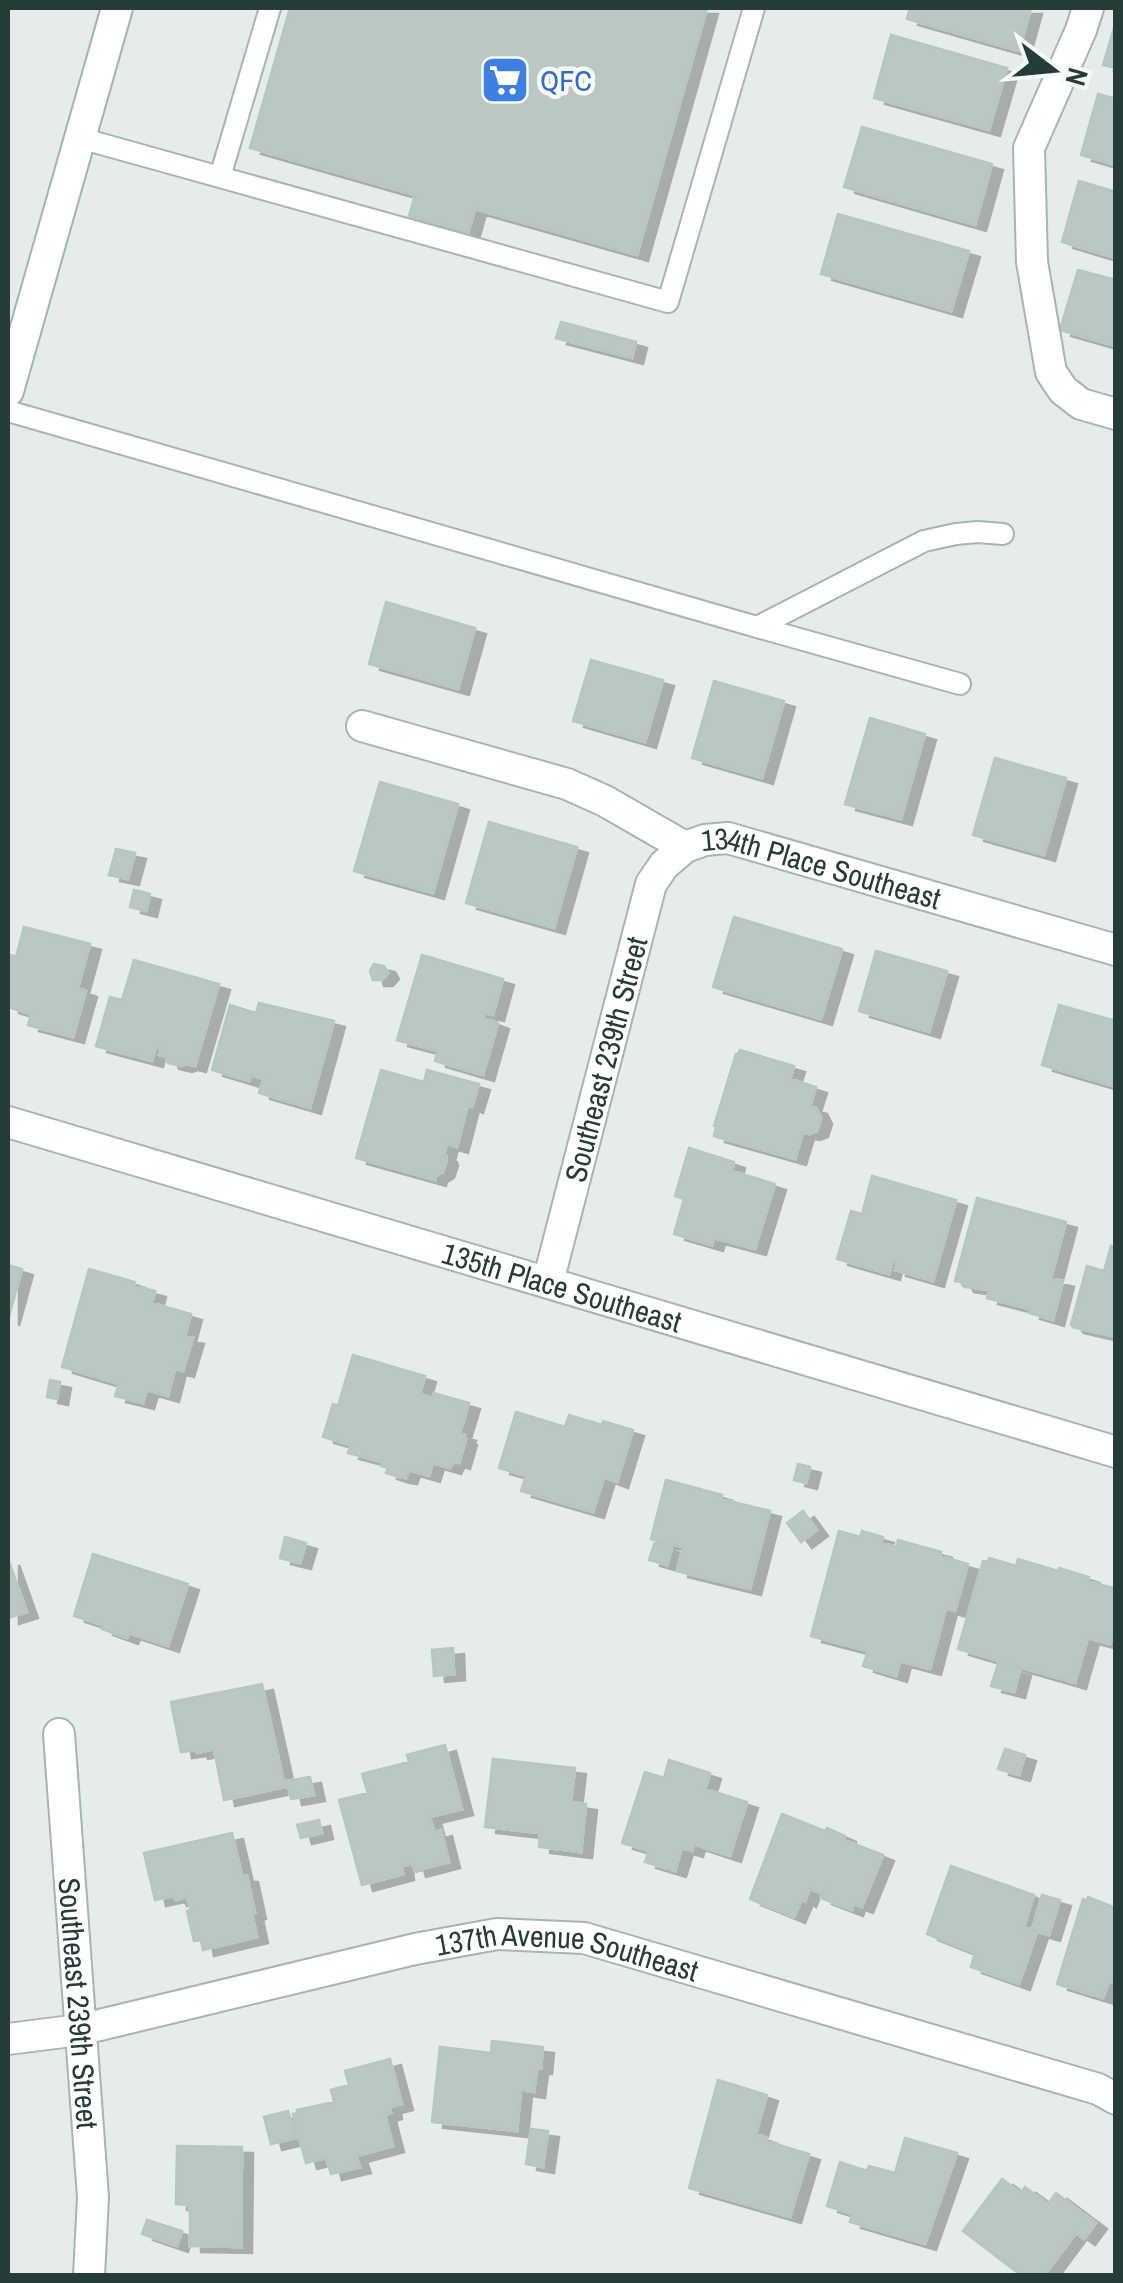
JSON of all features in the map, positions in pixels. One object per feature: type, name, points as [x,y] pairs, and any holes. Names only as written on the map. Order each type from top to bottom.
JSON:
[{"type":"street","points":[[8,391],[117,8]]},
{"type":"street","points":[[1088,8],[1082,30],[1029,148],[1032,262],[1052,372],[1063,390],[1081,404],[1116,414]]},
{"type":"street","name":"134th Place Southeast","points":[[362,726],[567,784],[685,847],[728,838],[1116,950]]},
{"type":"street","name":"Southeast 239th Street","points":[[548,1282],[651,884],[664,865],[685,847]]},
{"type":"street","name":"135th Place Southeast","points":[[8,1122],[1116,1452]]},
{"type":"street","name":"Southeast 239th Street","points":[[59,1734],[92,2197],[89,2276]]},
{"type":"street","name":"137th Avenue Southeast","points":[[8,2039],[79,2030],[415,1949],[498,1934],[584,1938],[1098,2089],[1116,2099]]},
{"type":"lane","points":[[220,177],[270,8]]},
{"type":"lane","points":[[80,138],[668,302],[754,8]]},
{"type":"lane","points":[[8,411],[960,684]]},
{"type":"lane","points":[[757,627],[924,541],[978,532],[1003,534]]},
{"type":"building","points":[[290,8],[707,8],[637,255],[475,209],[468,233],[409,216],[415,195],[250,148]]},
{"type":"building","points":[[910,8],[1031,8],[1019,51],[907,19]]},
{"type":"building","points":[[1116,21],[1116,68],[1103,65]]},
{"type":"building","points":[[891,35],[1007,68],[989,130],[874,98]]},
{"type":"building","points":[[1098,94],[1116,99],[1116,165],[1081,155]]},
{"type":"building","points":[[862,127],[992,164],[975,225],[844,187]]},
{"type":"building","points":[[1079,181],[1116,192],[1116,258],[1062,242]]},
{"type":"building","points":[[838,214],[969,251],[951,311],[821,274]]},
{"type":"building","points":[[1078,270],[1116,280],[1116,346],[1060,330]]},
{"type":"building","points":[[561,322],[636,342],[632,358],[556,338]]},
{"type":"building","points":[[386,602],[475,628],[458,689],[369,664]]},
{"type":"building","points":[[591,660],[663,680],[645,742],[573,721]]},
{"type":"building","points":[[714,681],[784,701],[762,778],[692,758]]},
{"type":"building","points":[[870,718],[925,734],[901,819],[845,804]]},
{"type":"building","points":[[995,758],[1066,778],[1044,855],[973,835]]},
{"type":"building","points":[[380,782],[458,804],[433,893],[354,871]]},
{"type":"building","points":[[489,822],[577,847],[554,928],[466,903]]},
{"type":"building","points":[[116,849],[135,853],[128,879],[109,875]]},
{"type":"building","points":[[134,890],[150,894],[146,911],[130,907]]},
{"type":"building","points":[[734,917],[842,949],[821,1019],[713,987]]},
{"type":"building","points":[[24,927],[90,944],[78,988],[86,991],[73,1037],[28,1025],[31,1014],[8,1007],[8,954],[16,957]]},
{"type":"building","points":[[876,951],[947,971],[929,1032],[859,1011]]},
{"type":"building","points":[[422,955],[503,979],[493,1015],[485,1013],[484,1018],[498,1023],[483,1075],[435,1061],[438,1051],[397,1040]]},
{"type":"building","points":[[134,960],[219,984],[195,1066],[168,1063],[156,1046],[152,1061],[96,1046],[110,997],[122,1000]]},
{"type":"building","points":[[374,964],[384,966],[388,973],[382,980],[373,980],[370,971]]},
{"type":"building","points":[[259,1003],[334,1021],[310,1108],[259,1093],[263,1079],[251,1075],[249,1081],[212,1070],[230,1005],[256,1013]]},
{"type":"building","points":[[1059,1005],[1116,1021],[1113,1086],[1042,1065]]},
{"type":"building","points":[[740,1050],[794,1066],[790,1079],[816,1087],[810,1106],[816,1108],[821,1118],[817,1131],[803,1133],[795,1159],[714,1136]]},
{"type":"building","points":[[381,1070],[424,1082],[427,1070],[479,1084],[472,1107],[468,1105],[457,1147],[447,1144],[443,1172],[435,1180],[356,1158]]},
{"type":"building","points":[[689,1148],[734,1162],[732,1171],[775,1184],[755,1249],[714,1238],[712,1245],[674,1234],[684,1199],[675,1196]]},
{"type":"building","points":[[872,1176],[956,1200],[933,1281],[895,1270],[898,1261],[893,1260],[889,1274],[837,1259],[851,1211],[862,1214]]},
{"type":"building","points":[[977,1198],[1066,1222],[1051,1278],[1063,1281],[1053,1320],[1029,1313],[1030,1309],[987,1298],[989,1290],[955,1281]]},
{"type":"building","points":[[1111,1246],[1116,1248],[1116,1337],[1071,1325],[1087,1266],[1104,1271]]},
{"type":"building","points":[[8,1265],[22,1269],[8,1320]]},
{"type":"building","points":[[89,1269],[135,1282],[134,1286],[155,1291],[152,1303],[191,1314],[185,1336],[193,1338],[183,1371],[175,1369],[168,1396],[147,1390],[143,1403],[115,1396],[119,1384],[62,1367]]},
{"type":"building","points":[[353,1355],[425,1376],[420,1394],[433,1398],[434,1393],[469,1403],[460,1433],[466,1439],[459,1463],[454,1461],[450,1468],[433,1463],[429,1476],[409,1470],[406,1478],[399,1477],[386,1473],[388,1468],[381,1466],[382,1462],[348,1453],[351,1445],[323,1437],[333,1404],[338,1406]]},
{"type":"building","points":[[50,1380],[60,1382],[57,1399],[47,1397]]},
{"type":"building","points":[[516,1412],[565,1427],[569,1415],[633,1430],[617,1482],[604,1477],[593,1512],[521,1491],[526,1476],[499,1468]]},
{"type":"building","points":[[798,1464],[810,1467],[806,1483],[794,1480]]},
{"type":"building","points":[[666,1480],[770,1511],[750,1589],[677,1571],[683,1547],[651,1539]]},
{"type":"building","points":[[803,1511],[817,1530],[801,1542],[787,1523]]},
{"type":"building","points":[[839,1531],[860,1537],[862,1531],[883,1537],[881,1543],[897,1547],[898,1540],[968,1564],[955,1611],[946,1608],[930,1669],[900,1661],[896,1676],[863,1666],[868,1651],[811,1636]]},
{"type":"building","points":[[285,1537],[306,1543],[300,1563],[280,1558]]},
{"type":"building","points":[[655,1542],[672,1548],[667,1565],[649,1560]]},
{"type":"building","points":[[93,1554],[188,1584],[168,1646],[129,1633],[127,1638],[74,1616]]},
{"type":"building","points":[[989,1558],[1016,1566],[1018,1559],[1058,1571],[1059,1568],[1116,1589],[1116,1625],[1110,1644],[1088,1638],[1075,1683],[958,1649],[983,1561],[988,1562]]},
{"type":"building","points":[[8,1559],[27,1612],[8,1618]]},
{"type":"building","points":[[453,1648],[454,1674],[434,1676],[432,1650]]},
{"type":"building","points":[[998,1664],[1020,1670],[1014,1692],[991,1686]]},
{"type":"building","points":[[262,1684],[285,1787],[224,1800],[214,1749],[181,1752],[171,1702]]},
{"type":"building","points":[[445,1745],[462,1809],[430,1817],[434,1832],[441,1830],[449,1862],[415,1871],[413,1864],[402,1866],[403,1874],[362,1885],[339,1800],[368,1793],[362,1774],[409,1762],[407,1755]]},
{"type":"building","points":[[1005,1749],[1025,1755],[1019,1775],[998,1769]]},
{"type":"building","points":[[493,1759],[575,1768],[571,1802],[586,1804],[581,1852],[539,1847],[540,1833],[485,1827]]},
{"type":"building","points":[[669,1760],[710,1773],[705,1789],[747,1802],[730,1856],[694,1844],[692,1851],[682,1848],[675,1871],[645,1862],[649,1851],[622,1843],[645,1772],[664,1778]]},
{"type":"building","points":[[310,1777],[314,1795],[291,1799],[287,1781]]},
{"type":"building","points":[[782,1814],[825,1831],[827,1828],[845,1836],[844,1840],[883,1855],[862,1907],[854,1904],[852,1910],[821,1898],[824,1891],[810,1889],[794,1917],[750,1899]]},
{"type":"building","points":[[319,1820],[322,1833],[301,1838],[297,1825]]},
{"type":"building","points":[[232,1833],[242,1876],[247,1876],[257,1937],[203,1950],[201,1940],[194,1941],[187,1911],[194,1910],[187,1897],[155,1900],[144,1853]]},
{"type":"building","points":[[951,1866],[1034,1895],[1024,1927],[1037,1932],[1019,1984],[971,1967],[975,1953],[927,1934]]},
{"type":"building","points":[[1042,1895],[1060,1900],[1049,1935],[1032,1930]]},
{"type":"building","points":[[1088,1897],[1116,1908],[1116,1974],[1103,1998],[1057,1984],[1083,1899],[1087,1901]]},
{"type":"building","points":[[492,2041],[543,2047],[534,2092],[521,2090],[517,2131],[432,2122],[440,2047],[491,2053]]},
{"type":"building","points":[[390,2059],[402,2104],[390,2107],[391,2113],[385,2115],[393,2146],[356,2156],[360,2167],[331,2174],[326,2158],[306,2163],[293,2114],[334,2102],[331,2090],[349,2085],[345,2071]]},
{"type":"building","points":[[718,2080],[767,2095],[756,2134],[767,2138],[766,2141],[809,2154],[790,2217],[689,2188]]},
{"type":"building","points":[[288,2111],[296,2138],[271,2144],[264,2117]]},
{"type":"building","points":[[531,2129],[548,2131],[543,2167],[526,2164]]},
{"type":"building","points":[[905,2138],[957,2153],[925,2244],[850,2222],[852,2214],[827,2206],[840,2162],[867,2171],[869,2166],[895,2173]]},
{"type":"building","points":[[177,2146],[242,2147],[241,2247],[190,2246],[190,2205],[176,2204]]},
{"type":"building","points":[[1002,2179],[1021,2193],[1025,2187],[1048,2204],[1056,2193],[1096,2223],[1084,2239],[1076,2233],[1044,2276],[1022,2276],[963,2231]]},
{"type":"building","points":[[147,2220],[182,2231],[177,2246],[142,2234]]},
{"type":"place","name":"QFC","points":[[505,80]]}]
